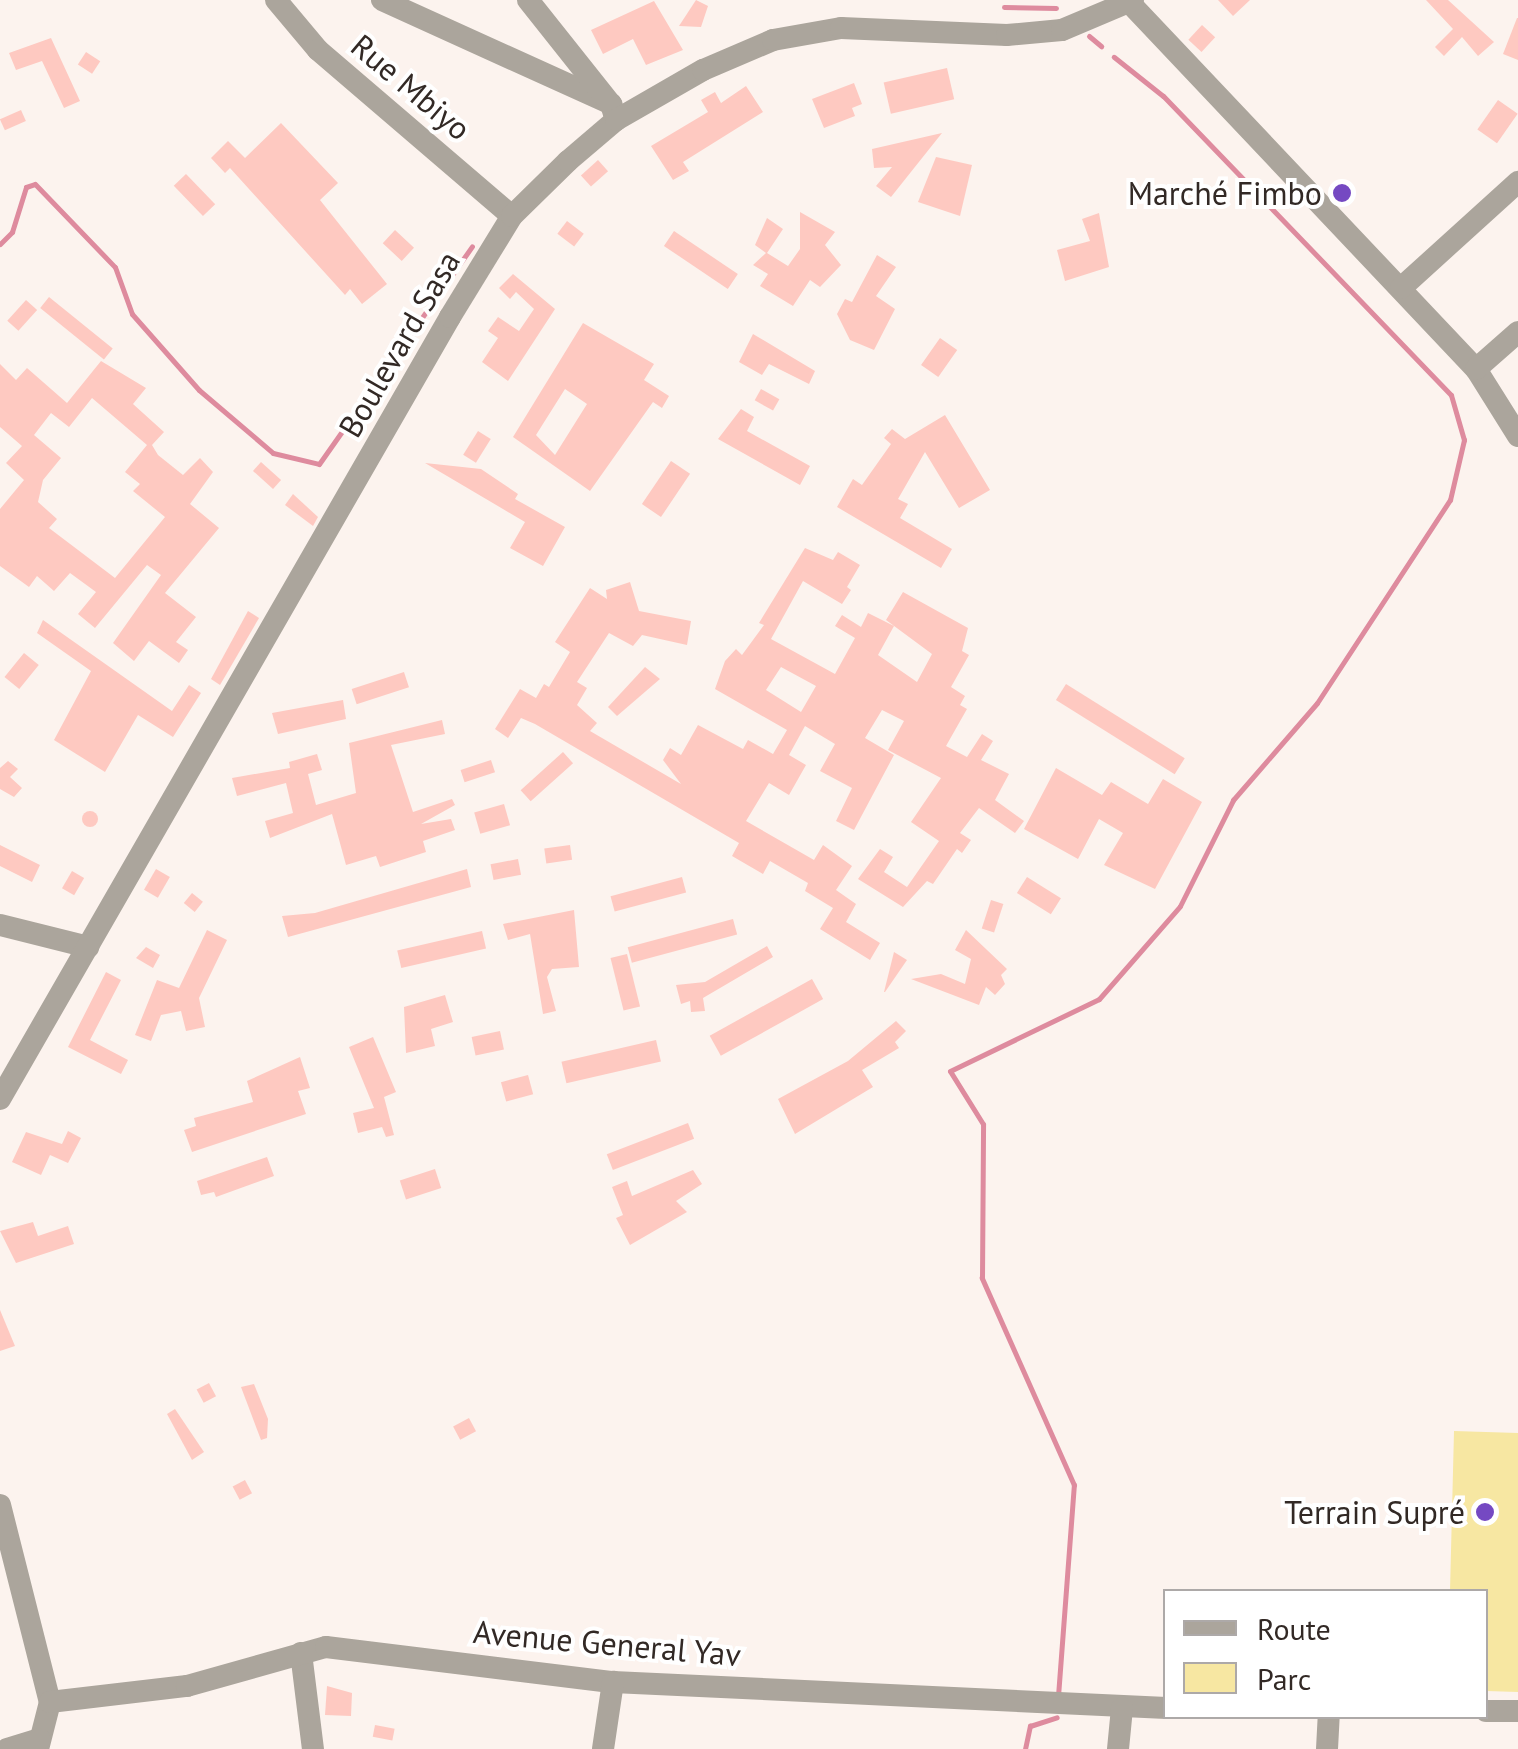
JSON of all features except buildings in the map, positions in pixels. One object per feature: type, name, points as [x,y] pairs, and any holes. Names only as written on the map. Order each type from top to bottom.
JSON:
[{"type":"street","name":"Rue Mbiyo","points":[[276,0],[318,50],[512,216]]},
{"type":"street","points":[[382,0],[614,112]]},
{"type":"street","points":[[528,0],[614,112]]},
{"type":"street","name":"Boulevard Sasa","points":[[0,1099],[512,216],[614,112],[773,40],[841,28],[1007,35],[1062,30],[1130,0]]},
{"type":"street","points":[[1130,0],[1476,369],[1518,436]]},
{"type":"street","points":[[1401,288],[1518,182]]},
{"type":"street","points":[[1476,369],[1518,332]]},
{"type":"street","points":[[0,925],[88,947]]},
{"type":"street","points":[[0,1505],[50,1702],[39,1744],[7,1749]]},
{"type":"street","name":"Avenue General Yav","points":[[50,1702],[188,1686],[326,1647],[613,1682],[959,1694],[1163,1708]]},
{"type":"street","points":[[301,1653],[313,1749]]},
{"type":"street","points":[[602,1749],[613,1682]]},
{"type":"street","points":[[1118,1749],[1122,1708]]},
{"type":"street","points":[[1488,1711],[1518,1712]]},
{"type":"street","points":[[1327,1749],[1329,1719]]},
{"type":"green space","name":"Terrain Supré","points":[[1454,1431],[1518,1433],[1518,1692],[1488,1691],[1488,1589],[1450,1589]]},
{"type":"waterway","points":[[1004,7],[1056,8]]},
{"type":"waterway","points":[[1089,36],[1101,46]]},
{"type":"waterway","points":[[1058,1696],[1074,1485],[982,1278],[983,1124],[950,1071],[1099,999],[1180,906],[1233,800],[1317,703],[1450,500],[1464,440],[1451,395],[1163,96],[1114,57]]},
{"type":"waterway","points":[[0,244],[12,232],[26,187],[35,184],[115,267],[132,314],[199,390],[273,453],[319,464],[472,246]]},
{"type":"waterway","points":[[1025,1749],[1030,1726],[1057,1717]]},
{"type":"place","name":"Marché Fimbo","points":[[1342,193]]},
{"type":"place","name":"Terrain Supré","points":[[1485,1512]]}]
